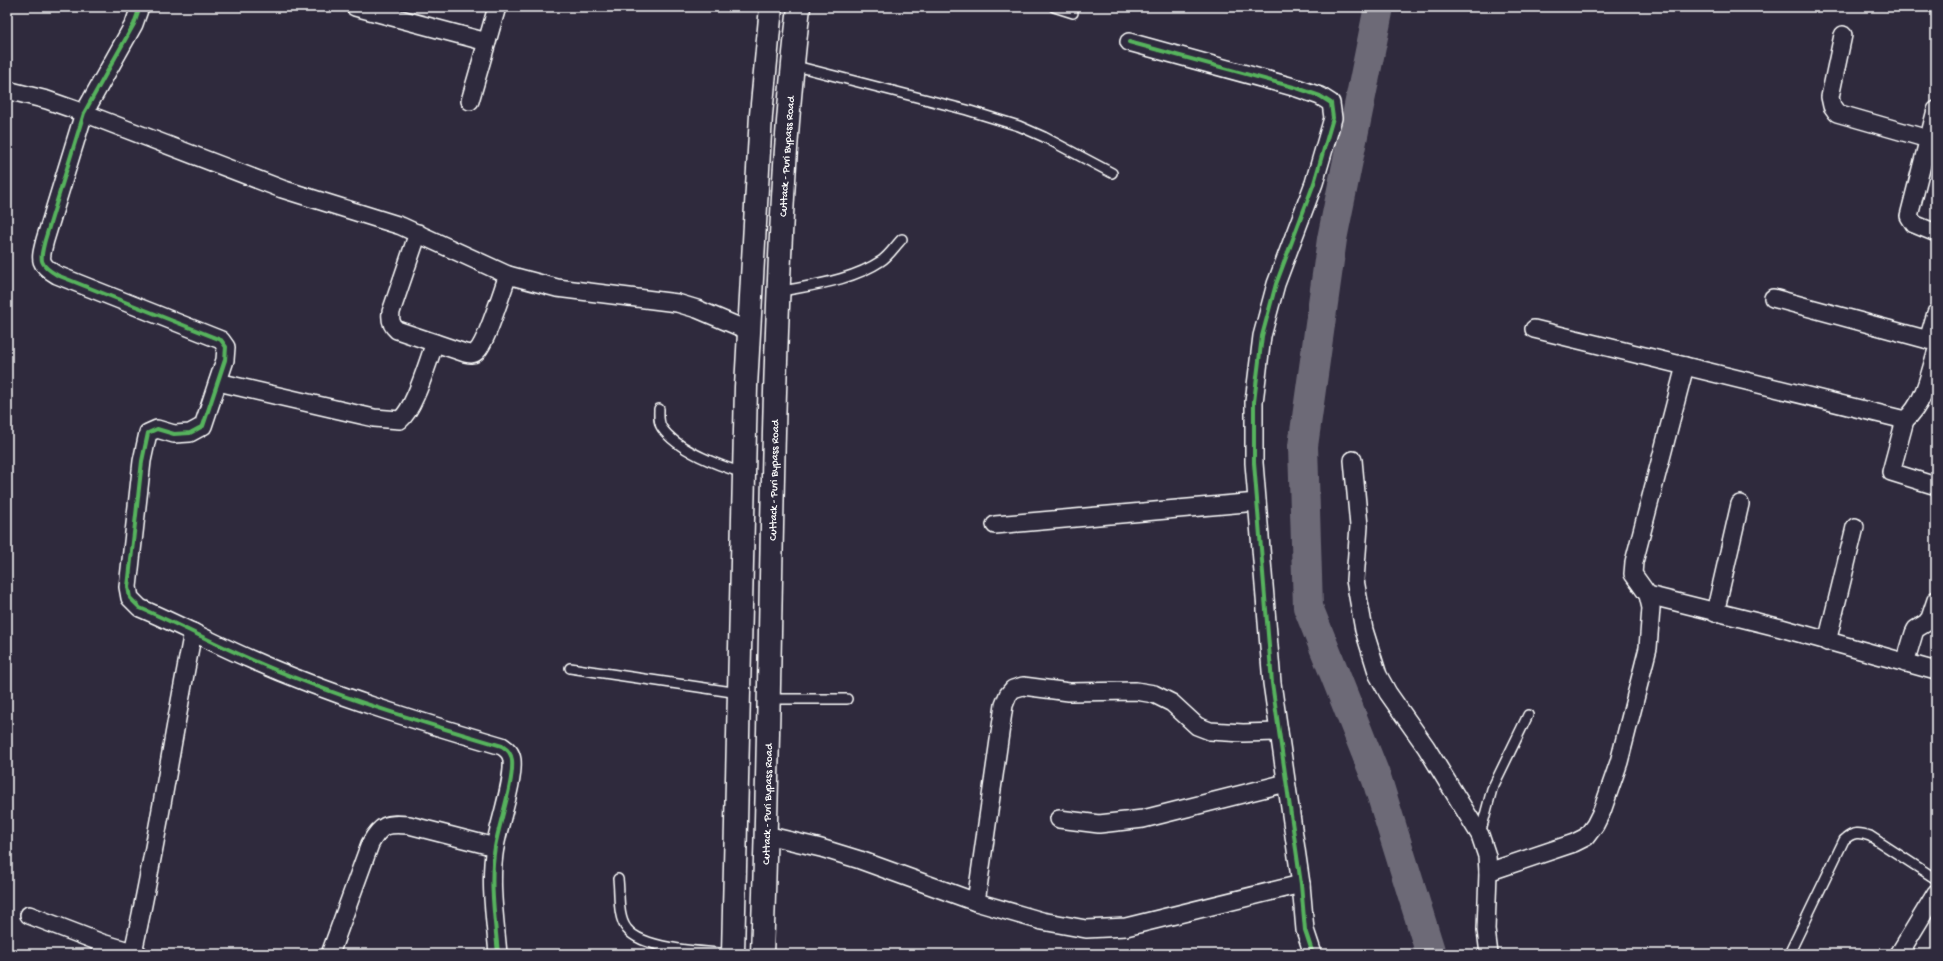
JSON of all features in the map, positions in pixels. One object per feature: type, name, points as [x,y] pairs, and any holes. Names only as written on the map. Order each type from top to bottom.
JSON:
[{"type":"highway","points":[[733,954],[749,331],[761,115],[771,7]]},
{"type":"highway","name":"Cuttack - Puri Bypass Road","points":[[762,954],[766,835],[770,551],[778,292],[792,65],[799,7]]},
{"type":"street","points":[[140,7],[134,24],[84,113],[45,240],[41,258],[45,268],[69,280],[221,340],[226,347],[225,360],[202,426],[190,433],[174,434],[157,429],[148,433],[142,461],[128,587],[130,598],[140,608],[250,659],[315,686],[446,730],[502,746],[510,751],[512,773],[495,847],[493,868],[498,954]]},
{"type":"street","points":[[355,7],[487,42]]},
{"type":"street","points":[[470,101],[497,7]]},
{"type":"street","points":[[1844,35],[1830,97],[1832,106],[1837,113],[1928,139]]},
{"type":"street","points":[[1129,42],[1297,88],[1320,96],[1331,103],[1333,118],[1314,183],[1276,284],[1262,336],[1254,402],[1254,463],[1272,683],[1301,884],[1305,930],[1313,954]]},
{"type":"street","points":[[7,90],[47,100],[84,113],[282,189],[401,226],[508,275],[557,288],[677,303],[697,308],[749,331]]},
{"type":"street","points":[[1936,110],[1910,216],[1914,224],[1936,233]]},
{"type":"street","points":[[418,233],[391,312],[391,320],[396,330],[465,353],[472,354],[477,352],[484,339],[508,275]]},
{"type":"street","points":[[1773,298],[1933,345]]},
{"type":"street","points":[[1936,313],[1933,345],[1921,399],[1913,413],[1905,420],[1891,472],[1936,486]]},
{"type":"street","points":[[1534,329],[1905,420]]},
{"type":"street","points":[[218,382],[374,418],[400,420],[406,415],[412,402],[435,343]]},
{"type":"street","points":[[1488,872],[1574,843],[1586,836],[1595,826],[1619,762],[1648,648],[1651,608],[1648,595],[1633,574],[1634,562],[1685,366]]},
{"type":"street","points":[[1353,460],[1359,526],[1355,580],[1364,630],[1378,675],[1388,693],[1426,747],[1480,835],[1487,856],[1488,872],[1486,930],[1489,954]]},
{"type":"street","points":[[994,525],[1257,502]]},
{"type":"street","points":[[1715,613],[1740,504]]},
{"type":"street","points":[[1827,642],[1855,526]]},
{"type":"street","points":[[1648,595],[1936,671]]},
{"type":"street","points":[[1905,663],[1916,628],[1926,623],[1930,618],[1936,600]]},
{"type":"street","points":[[29,915],[102,943],[136,953],[156,844],[172,737],[193,632]]},
{"type":"street","points":[[976,902],[1004,705],[1008,695],[1013,689],[1023,686],[1069,692],[1136,691],[1154,694],[1172,703],[1197,726],[1210,730],[1243,733],[1279,732]]},
{"type":"street","points":[[1059,819],[1099,824],[1129,821],[1286,783]]},
{"type":"street","points":[[330,954],[370,844],[376,832],[384,826],[394,823],[409,824],[495,847]]},
{"type":"street","points":[[766,835],[821,848],[854,858],[976,902],[1042,922],[1086,929],[1126,928],[1301,884]]},
{"type":"street","points":[[1899,954],[1934,901]]},
{"type":"lane","points":[[1054,7],[1073,13]]},
{"type":"lane","points":[[792,65],[967,110],[1019,126],[1044,137],[1112,173]]},
{"type":"lane","points":[[778,292],[834,280],[863,271],[882,261],[902,239]]},
{"type":"lane","points":[[659,409],[659,420],[662,428],[687,449],[712,462],[745,474]]},
{"type":"lane","points":[[570,668],[740,694]]},
{"type":"lane","points":[[768,699],[846,699]]},
{"type":"lane","points":[[1480,835],[1492,789],[1528,715]]},
{"type":"lane","points":[[1789,954],[1844,840],[1849,835],[1858,832],[1870,836],[1936,879]]},
{"type":"lane","points":[[618,879],[622,918],[627,929],[638,938],[685,950],[733,954]]},
{"type":"waterway","points":[[1379,7],[1332,239],[1303,446],[1308,607],[1377,780],[1431,954]]},
{"type":"cycle path","points":[[140,7],[134,24],[84,113],[42,252],[42,261],[46,268],[57,275],[221,340],[226,347],[225,360],[203,426],[190,433],[174,434],[157,429],[148,433],[142,461],[128,587],[130,598],[140,608],[236,653],[281,672],[374,707],[502,746],[508,750],[512,760],[511,780],[493,860],[493,900],[498,954]]},
{"type":"cycle path","points":[[1129,42],[1297,88],[1320,96],[1331,103],[1333,118],[1314,183],[1276,284],[1262,336],[1254,402],[1254,463],[1272,683],[1301,884],[1305,930],[1313,954]]}]
